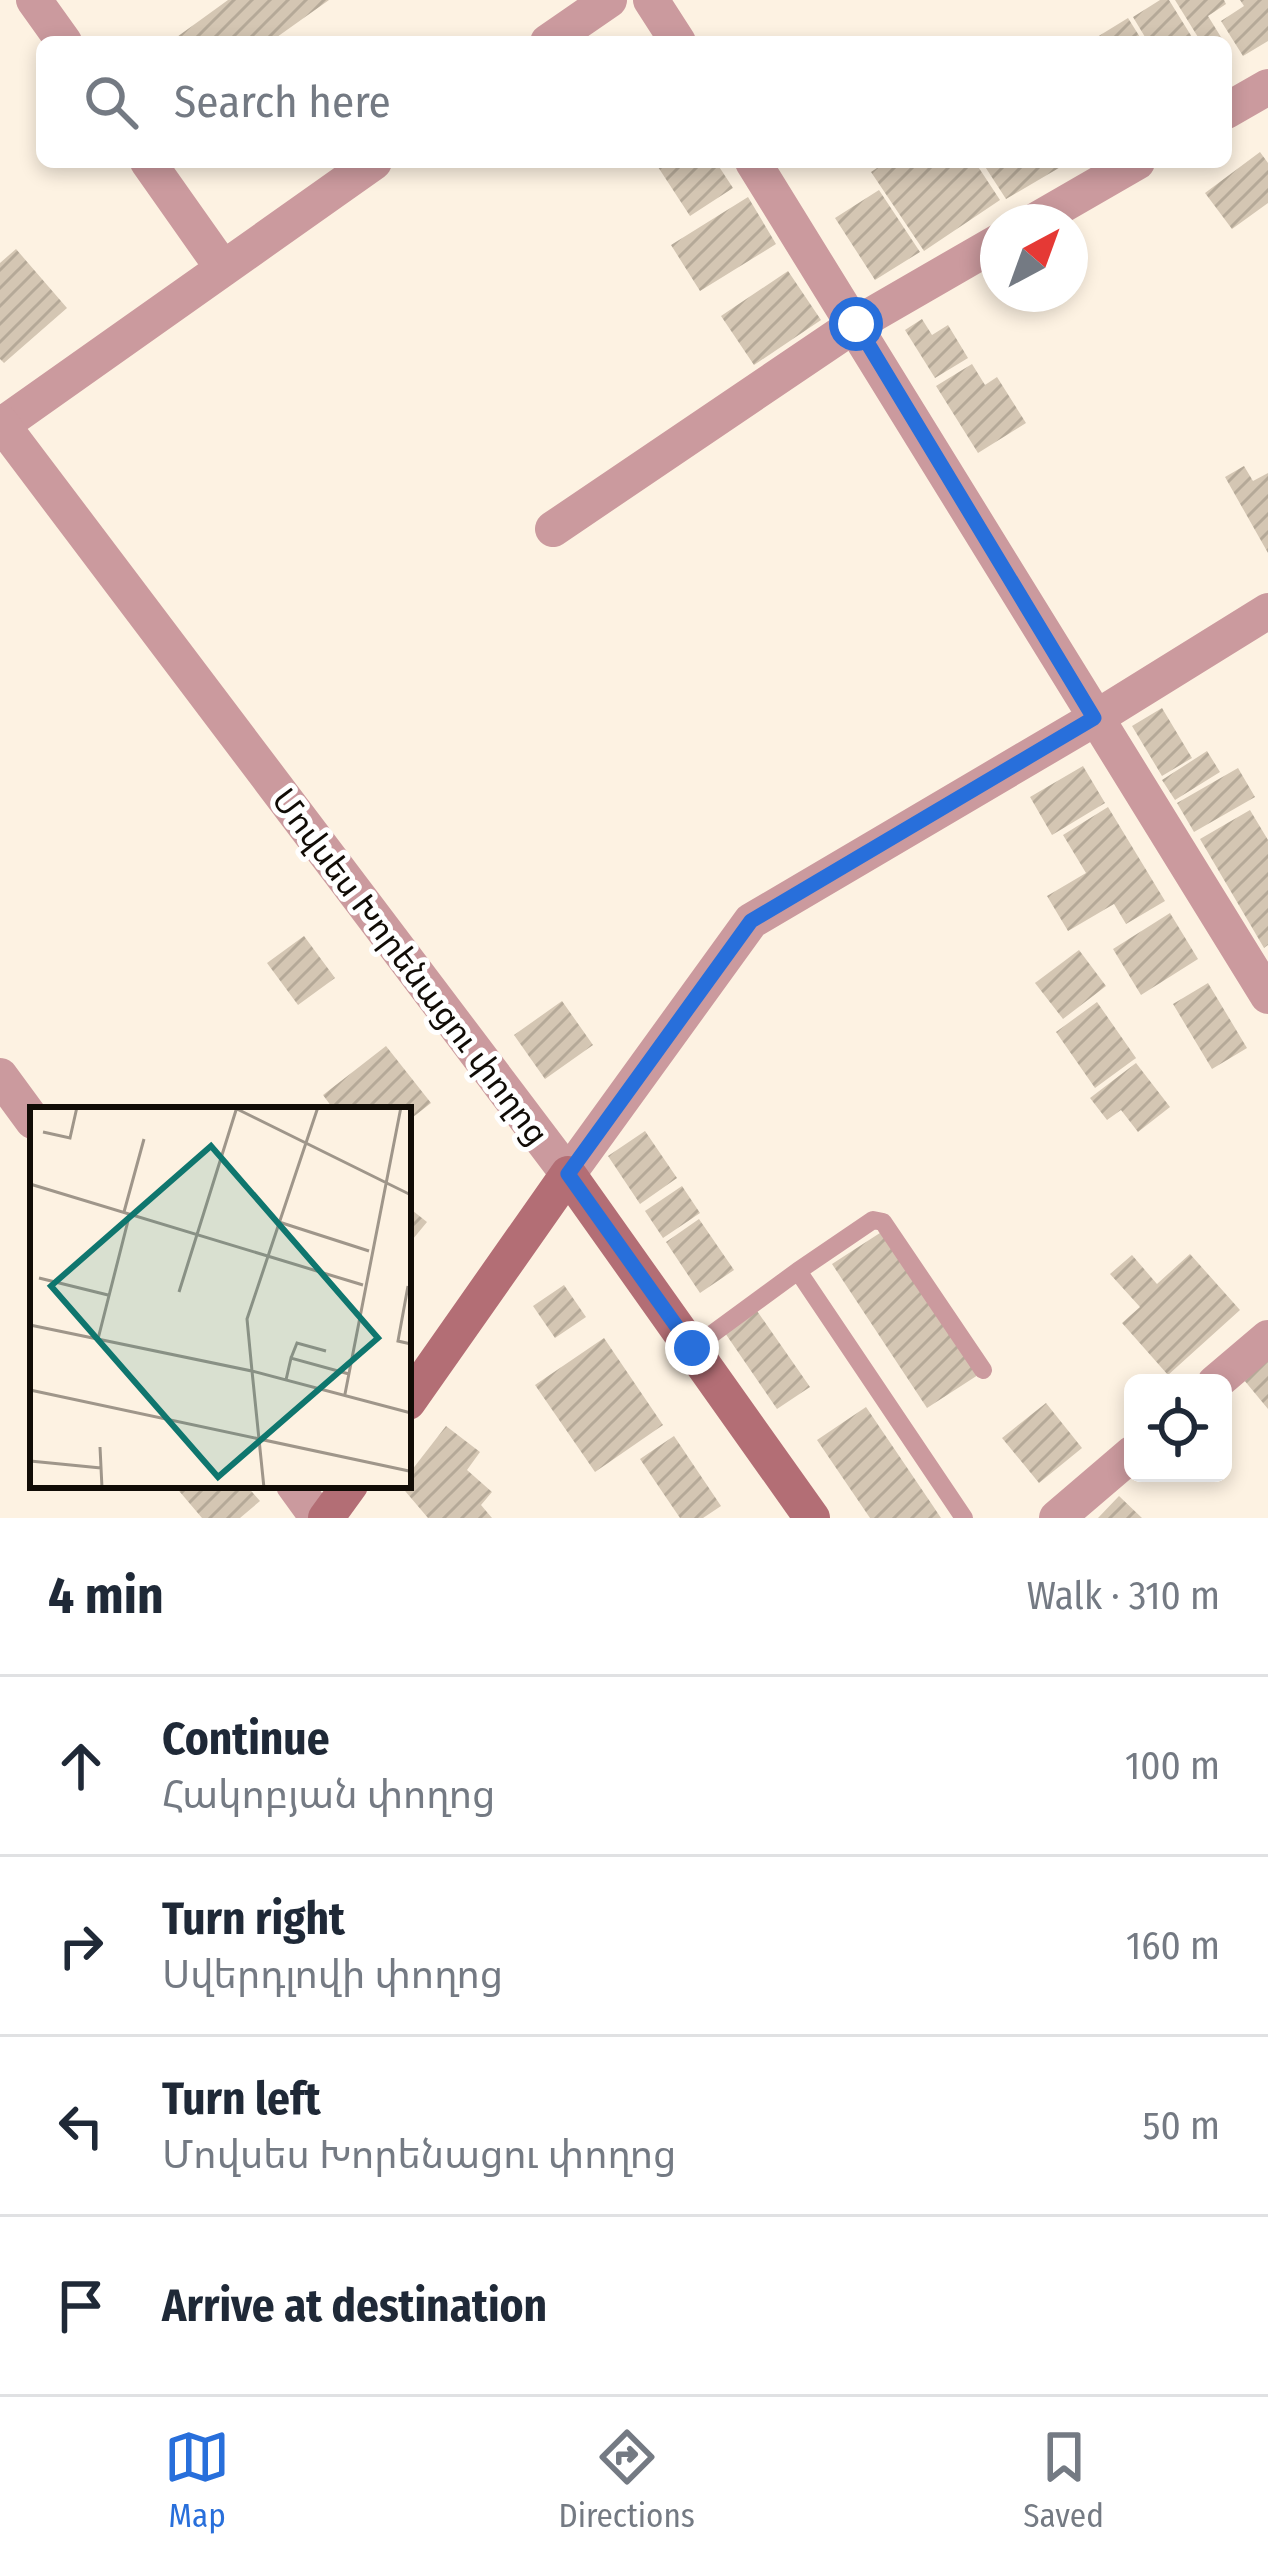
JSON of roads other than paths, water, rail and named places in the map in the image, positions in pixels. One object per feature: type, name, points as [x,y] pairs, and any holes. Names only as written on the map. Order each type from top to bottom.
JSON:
[{"type":"main road","name":"Մովսես Խորենացու փողոց","points":[[568,1174],[812,1518]]},
{"type":"main road","points":[[411,1398],[568,1174]]},
{"type":"main road","points":[[322,1518],[347,1488]]},
{"type":"street","points":[[34,0],[60,36]]},
{"type":"street","points":[[557,36],[609,0]]},
{"type":"street","points":[[651,0],[674,36]]},
{"type":"street","points":[[1232,108],[1268,87]]},
{"type":"street","points":[[152,168],[222,267]]},
{"type":"street","points":[[1,423],[365,168]]},
{"type":"street","points":[[757,168],[1268,996]]},
{"type":"street","points":[[1064,204],[1127,168]]},
{"type":"street","points":[[553,529],[856,324],[980,252]]},
{"type":"street","name":"Մովսես Խորենացու փողոց","points":[[1,423],[568,1174]]},
{"type":"street","points":[[568,1174],[751,921],[1268,611]]},
{"type":"street","points":[[0,1076],[30,1117]]},
{"type":"street","points":[[1226,1374],[1268,1338]]},
{"type":"street","points":[[1057,1518],[1124,1461]]},
{"type":"street","points":[[297,1488],[322,1518]]},
{"type":"lane","points":[[692,1348],[872,1220],[883,1222],[983,1370]]},
{"type":"lane","points":[[798,1271],[964,1518]]}]
